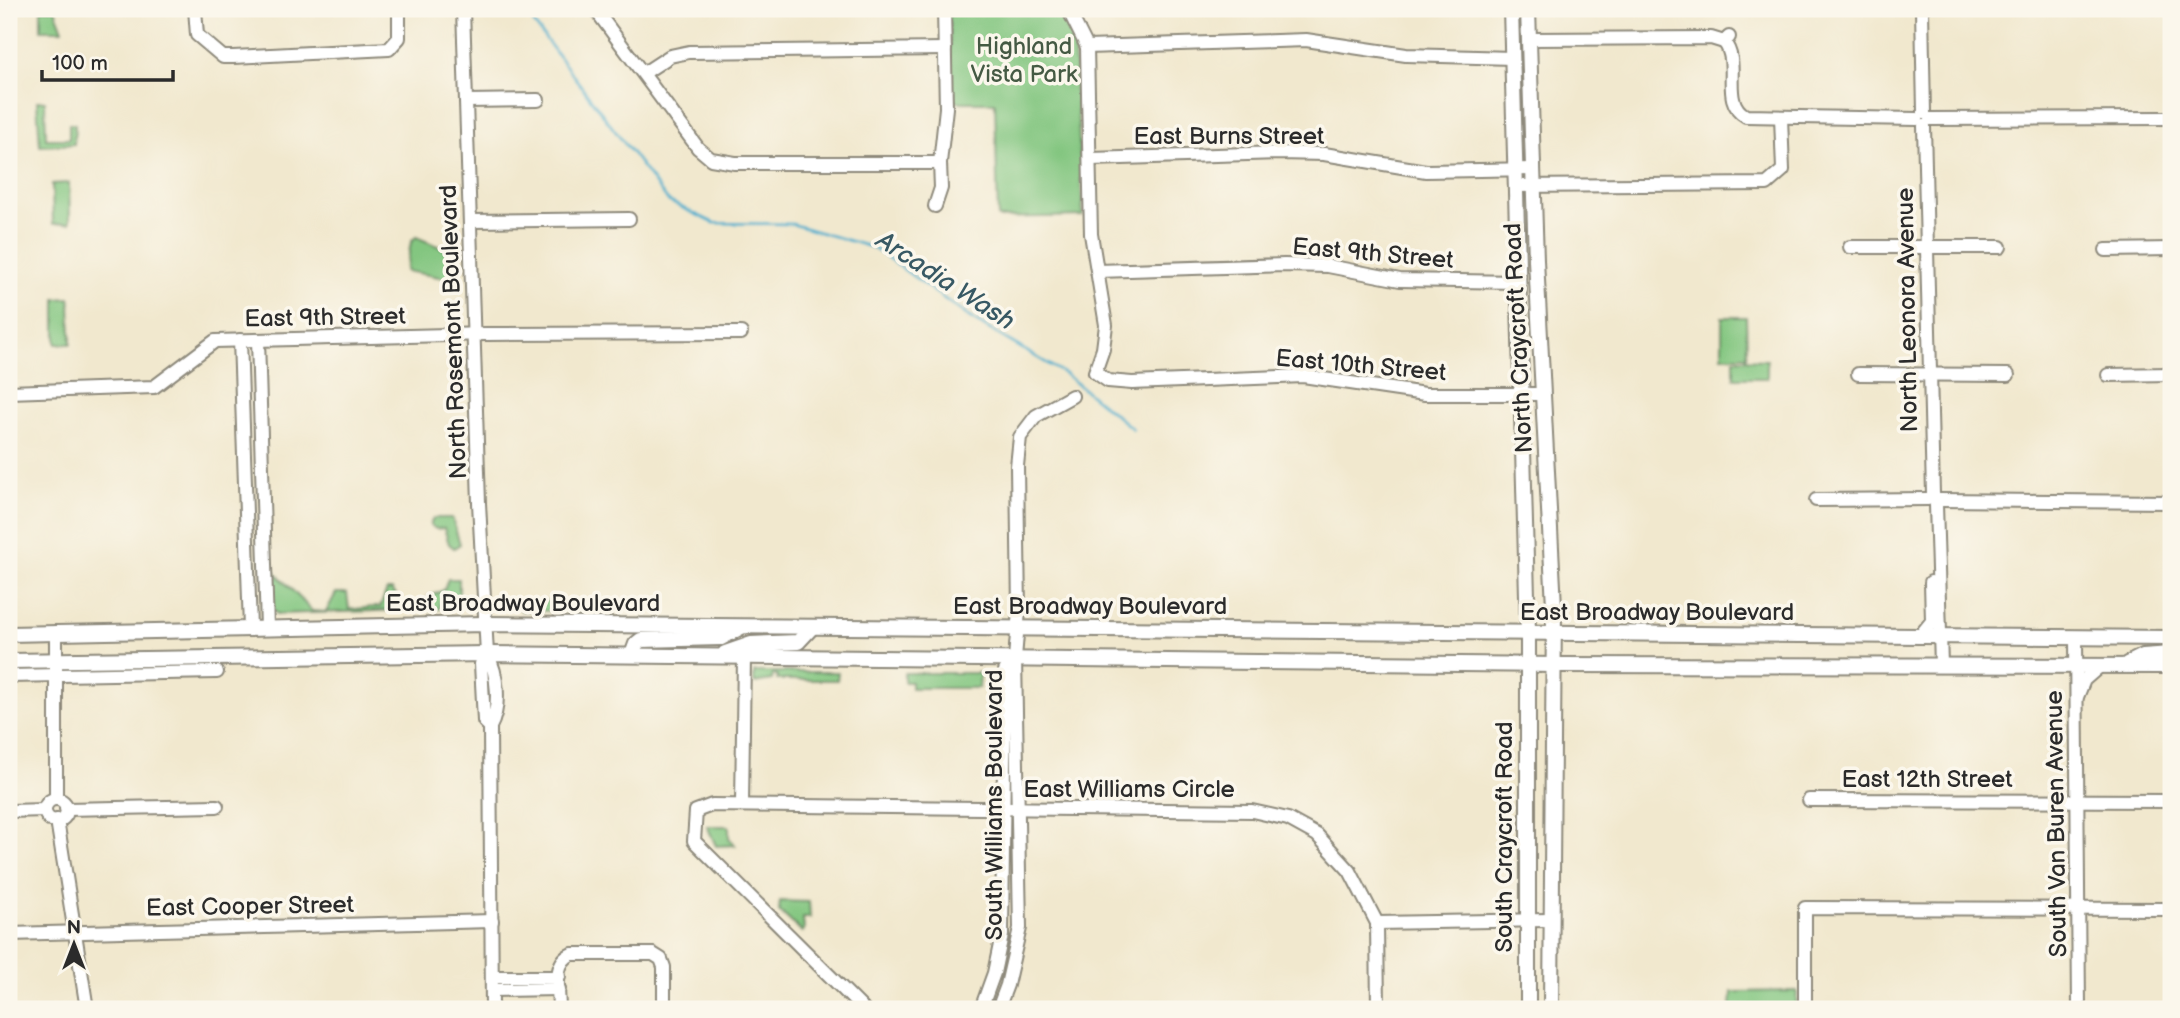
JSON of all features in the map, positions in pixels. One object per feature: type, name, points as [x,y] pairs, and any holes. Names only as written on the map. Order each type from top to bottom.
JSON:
[{"type":"main road","name":"North Craycroft Road","points":[[1511,9],[1528,664]]},
{"type":"main road","name":"North Craycroft Road","points":[[1528,9],[1555,666]]},
{"type":"main road","name":"East Broadway Boulevard","points":[[9,634],[484,624],[2171,638]]},
{"type":"main road","points":[[632,655],[636,643],[641,640],[721,638],[742,626]]},
{"type":"main road","points":[[718,656],[751,644],[798,642],[812,627]]},
{"type":"main road","name":"East Broadway Boulevard","points":[[9,661],[57,667],[487,654],[1555,666],[2171,666]]},
{"type":"main road","points":[[2122,666],[2143,656],[2171,654]]},
{"type":"main road","name":"South Craycroft Road","points":[[1528,664],[1528,1009]]},
{"type":"main road","name":"South Craycroft Road","points":[[1551,1009],[1555,666]]},
{"type":"street","points":[[195,9],[196,31],[223,57],[378,52],[395,49],[399,38],[400,9]]},
{"type":"street","name":"North Rosemont Boulevard","points":[[463,9],[484,624],[487,654],[495,668],[495,717],[490,727],[492,1009]]},
{"type":"street","points":[[595,9],[698,148],[711,159],[735,163],[940,163]]},
{"type":"street","points":[[935,206],[941,188],[940,163],[946,113],[944,9]]},
{"type":"street","points":[[1068,9],[1087,47],[1091,234],[1098,271]]},
{"type":"street","name":"North Leonora Avenue","points":[[1922,9],[1933,501],[1936,596],[1942,637],[1941,665]]},
{"type":"street","points":[[1529,39],[1727,39],[1732,57],[1732,96],[1736,108],[1746,116],[1924,119],[2171,118]]},
{"type":"street","points":[[1087,47],[1306,40],[1406,55],[1512,58]]},
{"type":"street","points":[[644,73],[670,57],[689,52],[945,49]]},
{"type":"street","points":[[466,101],[538,100]]},
{"type":"street","points":[[1517,186],[1767,184],[1774,181],[1783,170],[1782,117]]},
{"type":"street","name":"East Burns Street","points":[[1091,159],[1279,153],[1324,155],[1426,171],[1534,169]]},
{"type":"street","points":[[470,221],[629,219]]},
{"type":"street","points":[[1850,247],[2000,247]]},
{"type":"street","points":[[2106,250],[2171,249]]},
{"type":"street","name":"East 9th Street","points":[[1098,271],[1328,266],[1411,281],[1517,282]]},
{"type":"street","name":"East 10th Street","points":[[1098,271],[1106,325],[1103,349],[1095,372],[1108,381],[1132,383],[1303,376],[1425,394],[1543,394]]},
{"type":"street","name":"East 9th Street","points":[[9,392],[154,387],[215,341],[741,333]]},
{"type":"street","points":[[240,340],[250,628]]},
{"type":"street","points":[[258,340],[267,628]]},
{"type":"street","points":[[1858,374],[2008,374]]},
{"type":"street","points":[[2108,374],[2171,374]]},
{"type":"street","points":[[1015,658],[1018,628],[1017,466],[1020,437],[1035,416],[1072,396]]},
{"type":"street","points":[[1816,500],[2171,502]]},
{"type":"street","name":"North Leonora Avenue","points":[[1919,636],[1932,621],[1936,596]]},
{"type":"street","points":[[56,632],[56,799]]},
{"type":"street","name":"South Van Buren Avenue","points":[[2076,637],[2079,1009]]},
{"type":"street","points":[[741,805],[744,656]]},
{"type":"street","name":"South Williams Boulevard","points":[[981,1009],[994,973],[1002,935],[1005,671],[1015,658]]},
{"type":"street","name":"South Williams Boulevard","points":[[998,1009],[1007,985],[1020,928],[1015,658]]},
{"type":"street","points":[[2076,704],[2084,680],[2101,666]]},
{"type":"street","name":"East Broadway Boulevard","points":[[9,676],[57,667],[216,672]]},
{"type":"street","points":[[56,799],[63,802],[66,809],[64,817],[57,820],[48,817],[45,810],[50,801],[56,799]]},
{"type":"street","name":"East 12th Street","points":[[1808,800],[2171,801]]},
{"type":"street","name":"East Williams Circle","points":[[863,1009],[694,841],[696,811],[706,806],[741,805],[1252,811],[1288,819],[1317,835],[1350,871],[1377,923],[1378,1009]]},
{"type":"street","points":[[66,809],[217,806]]},
{"type":"street","points":[[9,811],[45,810]]},
{"type":"street","points":[[57,820],[87,1009]]},
{"type":"street","points":[[1805,1009],[1805,908],[2171,909]]},
{"type":"street","points":[[1377,923],[1550,920]]},
{"type":"street","name":"East Cooper Street","points":[[9,934],[492,921]]},
{"type":"street","points":[[559,1009],[559,965],[564,957],[572,954],[653,954],[662,959],[664,1009]]},
{"type":"street","points":[[492,984],[559,983]]},
{"type":"green space","points":[[41,9],[55,9],[63,30],[41,30]]},
{"type":"green space","name":"Highland Vista Park","points":[[949,9],[1059,9],[1074,44],[1083,216],[998,218],[995,102],[951,102]]},
{"type":"green space","points":[[37,101],[45,101],[46,139],[69,139],[69,124],[75,124],[74,144],[40,146]]},
{"type":"green space","points":[[69,183],[70,223],[53,224],[52,184]]},
{"type":"green space","points":[[416,237],[443,248],[450,257],[450,279],[406,271],[411,242]]},
{"type":"green space","points":[[70,298],[71,344],[56,344],[56,299]]},
{"type":"green space","points":[[1722,317],[1746,317],[1747,356],[1722,356]]},
{"type":"green space","points":[[1734,359],[1767,360],[1767,378],[1734,378]]},
{"type":"green space","points":[[433,518],[452,518],[460,544],[454,548],[449,544],[444,528],[436,529],[430,525]]},
{"type":"green space","points":[[274,571],[312,611],[326,612],[336,593],[347,593],[349,609],[380,607],[387,590],[392,590],[403,603],[426,605],[428,597],[444,590],[448,579],[459,579],[459,594],[441,601],[440,609],[277,614],[272,609]]},
{"type":"green space","points":[[517,601],[639,601],[640,607],[624,606],[612,611],[521,611]]},
{"type":"green space","points":[[754,672],[838,672],[837,680],[777,680],[777,675],[773,675],[772,680],[754,683]]},
{"type":"green space","points":[[904,673],[980,673],[979,688],[911,688],[911,682],[904,682]]},
{"type":"green space","points":[[707,826],[729,826],[729,839],[735,845],[716,846]]},
{"type":"green space","points":[[780,901],[809,902],[810,918],[803,918],[802,932],[779,911]]},
{"type":"green space","points":[[1797,991],[1796,1009],[1731,1009],[1732,992]]},
{"type":"waterway","name":"Arcadia Wash","points":[[523,9],[668,201],[714,223],[792,224],[874,248],[972,319],[1065,374],[1133,429]]}]
